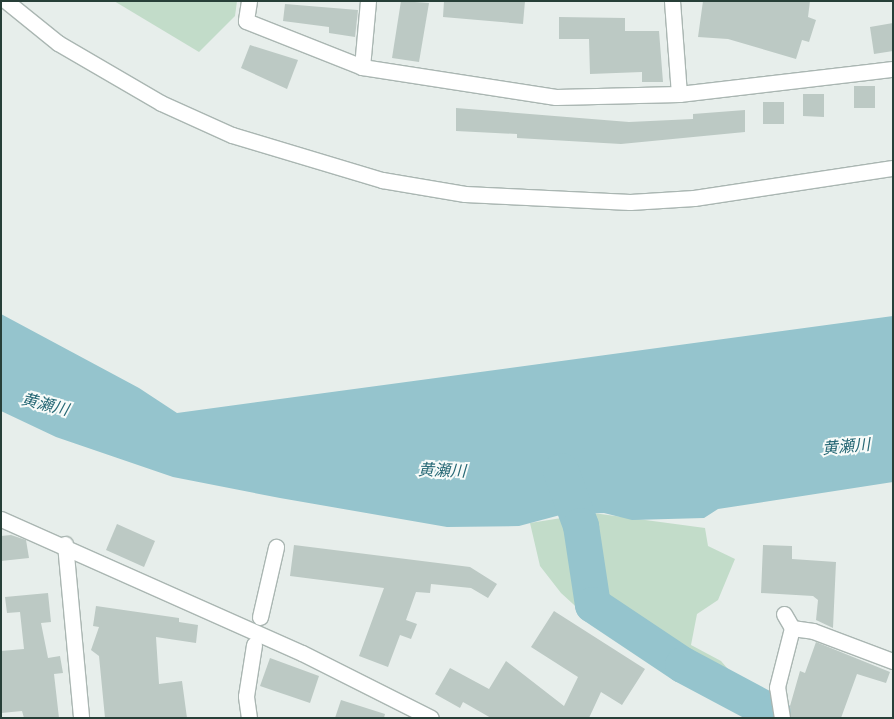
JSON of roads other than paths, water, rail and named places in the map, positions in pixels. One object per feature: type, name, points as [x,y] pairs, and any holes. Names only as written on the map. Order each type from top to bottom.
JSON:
[{"type":"street","points":[[6,1],[58,44],[161,103],[232,135],[382,180],[465,194],[630,202],[694,198],[893,168]]},
{"type":"street","points":[[249,1],[246,21],[362,67],[556,97],[679,94],[893,69]]},
{"type":"street","points":[[362,67],[368,1]]},
{"type":"street","points":[[672,1],[679,94]]},
{"type":"street","points":[[1,518],[65,544],[431,718]]},
{"type":"street","points":[[65,544],[81,718]]},
{"type":"street","points":[[260,617],[276,547]]},
{"type":"street","points":[[782,718],[777,687],[792,628],[784,614]]},
{"type":"street","points":[[792,628],[813,631],[893,661]]},
{"type":"street","points":[[249,718],[246,696],[254,645]]},
{"type":"water","name":"黄瀬川","points":[[1,314],[139,388],[177,413],[893,316],[893,482],[718,509],[704,518],[632,520],[604,513],[564,514],[519,526],[447,527],[280,498],[173,477],[56,437],[1,411]]},
{"type":"waterway","points":[[561,471],[581,526],[593,605],[683,665],[773,713],[775,718]]}]
